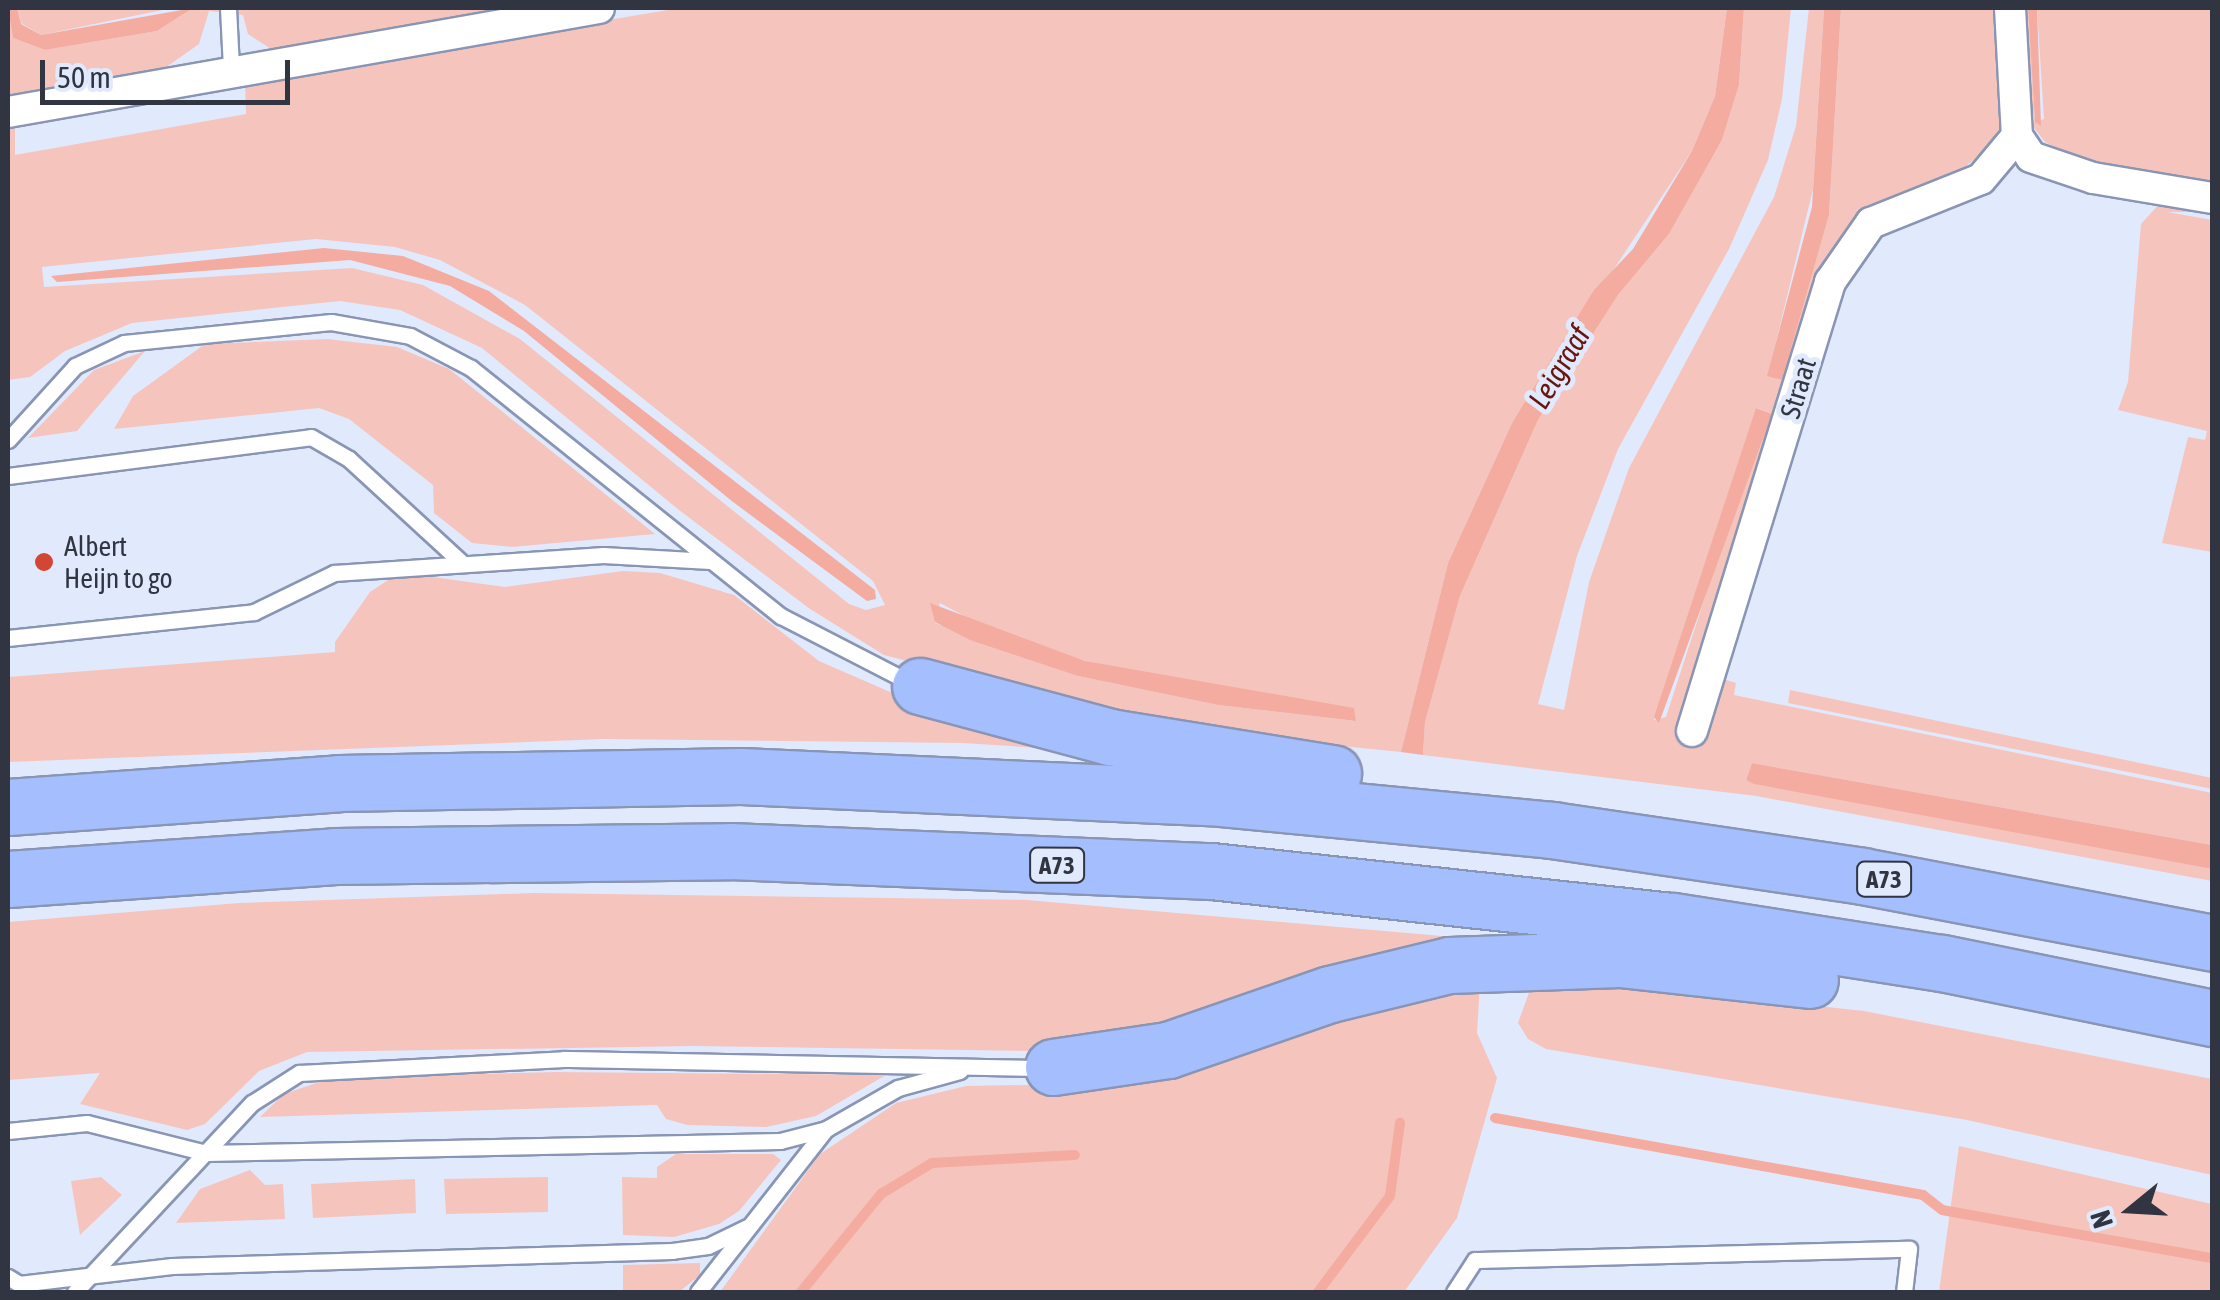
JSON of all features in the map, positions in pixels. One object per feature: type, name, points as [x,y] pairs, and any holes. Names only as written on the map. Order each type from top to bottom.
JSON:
[{"type":"highway","name":"A73","points":[[920,686],[1198,754],[1446,790],[1552,830]]},
{"type":"highway","name":"A73","points":[[8,806],[339,783],[741,776],[1210,797],[1552,830],[1862,876],[2212,943]]},
{"type":"highway","name":"A73","points":[[8,879],[335,856],[730,851],[1211,871],[1673,921],[2099,993],[2212,1018]]},
{"type":"highway","name":"A73","points":[[1054,1067],[1168,1050],[1387,978],[1498,961],[1620,959],[1987,1004],[2099,993]]},
{"type":"street","points":[[8,112],[231,68],[599,8]]},
{"type":"street","points":[[2010,8],[2024,146],[2093,178],[2212,198]]},
{"type":"street","name":"Straat","points":[[1692,731],[1830,282],[1871,222],[1982,179],[2024,146]]},
{"type":"lane","points":[[228,11],[231,68]]},
{"type":"lane","name":"A73","points":[[8,440],[75,366],[124,343],[294,324],[375,327],[439,348],[471,368],[710,561],[833,648],[920,686]]},
{"type":"lane","points":[[8,476],[311,437],[349,459],[463,564]]},
{"type":"lane","points":[[8,638],[254,612],[334,573],[603,555],[710,561]]},
{"type":"lane","name":"A73","points":[[57,1281],[74,1292],[277,1082],[321,1068],[564,1059],[1054,1067]]},
{"type":"lane","name":"A73","points":[[8,1130],[87,1124],[206,1153],[780,1142],[826,1129],[898,1088],[989,1067]]},
{"type":"lane","name":"A73","points":[[698,1292],[826,1129]]},
{"type":"lane","name":"A73","points":[[12,1284],[172,1266],[672,1251],[708,1246],[747,1227]]},
{"type":"lane","points":[[1454,1292],[1475,1260],[1909,1250],[1904,1292]]},
{"type":"shaded area","points":[[8,8],[13,38],[45,50],[157,31],[193,8],[520,8],[271,49],[248,34],[243,15],[209,11],[199,44],[162,70],[8,96]]},
{"type":"shaded area","points":[[17,8],[172,8],[41,35],[21,23]]},
{"type":"shaded area","points":[[680,8],[1727,8],[1715,96],[1692,151],[1512,423],[1448,563],[1401,752],[1165,728],[884,655],[810,609],[679,510],[482,348],[400,310],[340,301],[132,323],[65,351],[30,377],[8,380],[8,125],[15,124],[15,155],[246,114],[245,81]],"holes":[[[316,239],[395,247],[440,260],[525,305],[873,581],[885,605],[866,610],[849,604],[520,339],[423,285],[352,268],[44,287],[42,267]],[[940,603],[992,631],[1085,661],[1356,721],[1218,705],[1078,676],[935,623]]]},
{"type":"shaded area","points":[[1744,8],[1791,8],[1782,99],[1768,160],[1729,249],[1618,449],[1577,556],[1538,704],[1564,710],[1589,582],[1629,468],[1774,197],[1796,126],[1809,8],[1824,8],[1813,189],[1768,375],[1781,380],[1829,215],[1841,8],[1996,8],[2001,126],[1989,146],[1955,176],[1877,202],[1849,225],[1815,284],[1723,679],[1736,683],[1734,695],[2212,793],[2212,845],[1752,763],[1746,780],[2212,869],[2212,881],[1756,796],[1423,755],[1425,722],[1460,596],[1538,420],[1618,295],[1669,234],[1722,140],[1739,85]],"holes":[[[1757,408],[1772,414],[1734,508],[1666,717],[1654,720]]]},
{"type":"shaded area","points":[[2021,8],[2028,8],[2035,122],[2044,119],[2037,8],[2212,8],[2212,186],[2085,162],[2045,142],[2031,124]]},
{"type":"shaded area","points":[[2161,202],[2212,212],[2167,212],[2212,220],[2212,552],[2162,543],[2188,437],[2205,440],[2207,431],[2118,410],[2128,382],[2141,224]]},
{"type":"shaded area","points":[[327,339],[397,347],[449,369],[655,534],[512,547],[472,543],[434,513],[433,485],[349,419],[319,408],[114,429],[133,396],[205,344]]},
{"type":"shaded area","points":[[145,351],[77,431],[28,438],[94,370]]},
{"type":"shaded area","points":[[623,571],[660,573],[734,595],[819,661],[913,702],[1102,752],[963,743],[604,739],[8,762],[8,677],[335,652],[335,642],[370,592],[391,578],[425,576],[505,587]]},
{"type":"shaded area","points":[[1790,690],[2212,778],[2212,789],[1788,703]]},
{"type":"shaded area","points":[[534,893],[1027,900],[1465,938],[1183,1030],[1040,1051],[693,1046],[307,1052],[259,1071],[205,1124],[187,1130],[80,1104],[100,1073],[8,1080],[8,922],[239,903]]},
{"type":"shaded area","points":[[1535,976],[1864,1011],[2212,1079],[2212,1175],[1967,1120],[1546,1049],[1528,1039],[1518,1023]]},
{"type":"shaded area","points":[[1480,982],[1477,1033],[1497,1078],[1457,1218],[1404,1292],[720,1292],[820,1154],[896,1103],[966,1086],[1083,1084]]},
{"type":"shaded area","points":[[557,1072],[886,1075],[816,1116],[766,1127],[687,1125],[666,1119],[657,1105],[260,1117],[284,1094],[331,1078]]},
{"type":"shaded area","points":[[1959,1146],[2212,1204],[2212,1292],[1939,1292]]},
{"type":"shaded area","points":[[676,1154],[773,1154],[781,1160],[739,1211],[719,1224],[674,1237],[623,1235],[622,1177],[657,1178],[657,1167]]},
{"type":"shaded area","points":[[250,1170],[265,1185],[283,1184],[285,1219],[176,1223],[200,1189]]},
{"type":"shaded area","points":[[101,1177],[122,1195],[80,1235],[71,1181]]},
{"type":"shaded area","points":[[548,1177],[548,1212],[446,1214],[444,1179]]},
{"type":"shaded area","points":[[415,1179],[416,1213],[313,1218],[311,1184]]},
{"type":"shaded area","points":[[700,1263],[700,1275],[679,1292],[623,1292],[623,1265]]},
{"type":"water","points":[[8,8],[17,8],[21,24],[41,35],[193,8],[157,31],[45,50],[13,38]]},
{"type":"water","points":[[1727,8],[1744,8],[1739,85],[1722,140],[1669,234],[1618,295],[1538,420],[1460,596],[1425,722],[1423,755],[1401,752],[1448,563],[1512,423],[1594,290],[1633,249],[1692,151],[1715,96]]},
{"type":"water","points":[[1824,8],[1841,8],[1829,215],[1782,380],[1767,376],[1812,207]]},
{"type":"water","points":[[2028,8],[2037,8],[2041,126],[2035,122]]},
{"type":"water","points":[[324,248],[403,256],[489,291],[875,590],[876,599],[867,601],[733,502],[524,331],[450,286],[350,260],[57,282],[51,276]]},
{"type":"water","points":[[1756,408],[1772,414],[1659,723],[1654,717]]},
{"type":"water","points":[[930,603],[1085,661],[1354,708],[1356,721],[1218,705],[1078,676],[970,640],[935,622]]},
{"type":"water","points":[[1752,763],[2212,845],[2212,869],[1754,784],[1746,780]]},
{"type":"waterway","points":[[1495,1118],[1923,1195],[1942,1210],[2212,1258]]},
{"type":"waterway","name":"Leigraaf","points":[[1318,1292],[1390,1196],[1400,1123]]},
{"type":"waterway","points":[[801,1292],[881,1194],[932,1163],[1075,1155]]},
{"type":"place","name":"Albert Heijn to go","points":[[44,562]]}]
